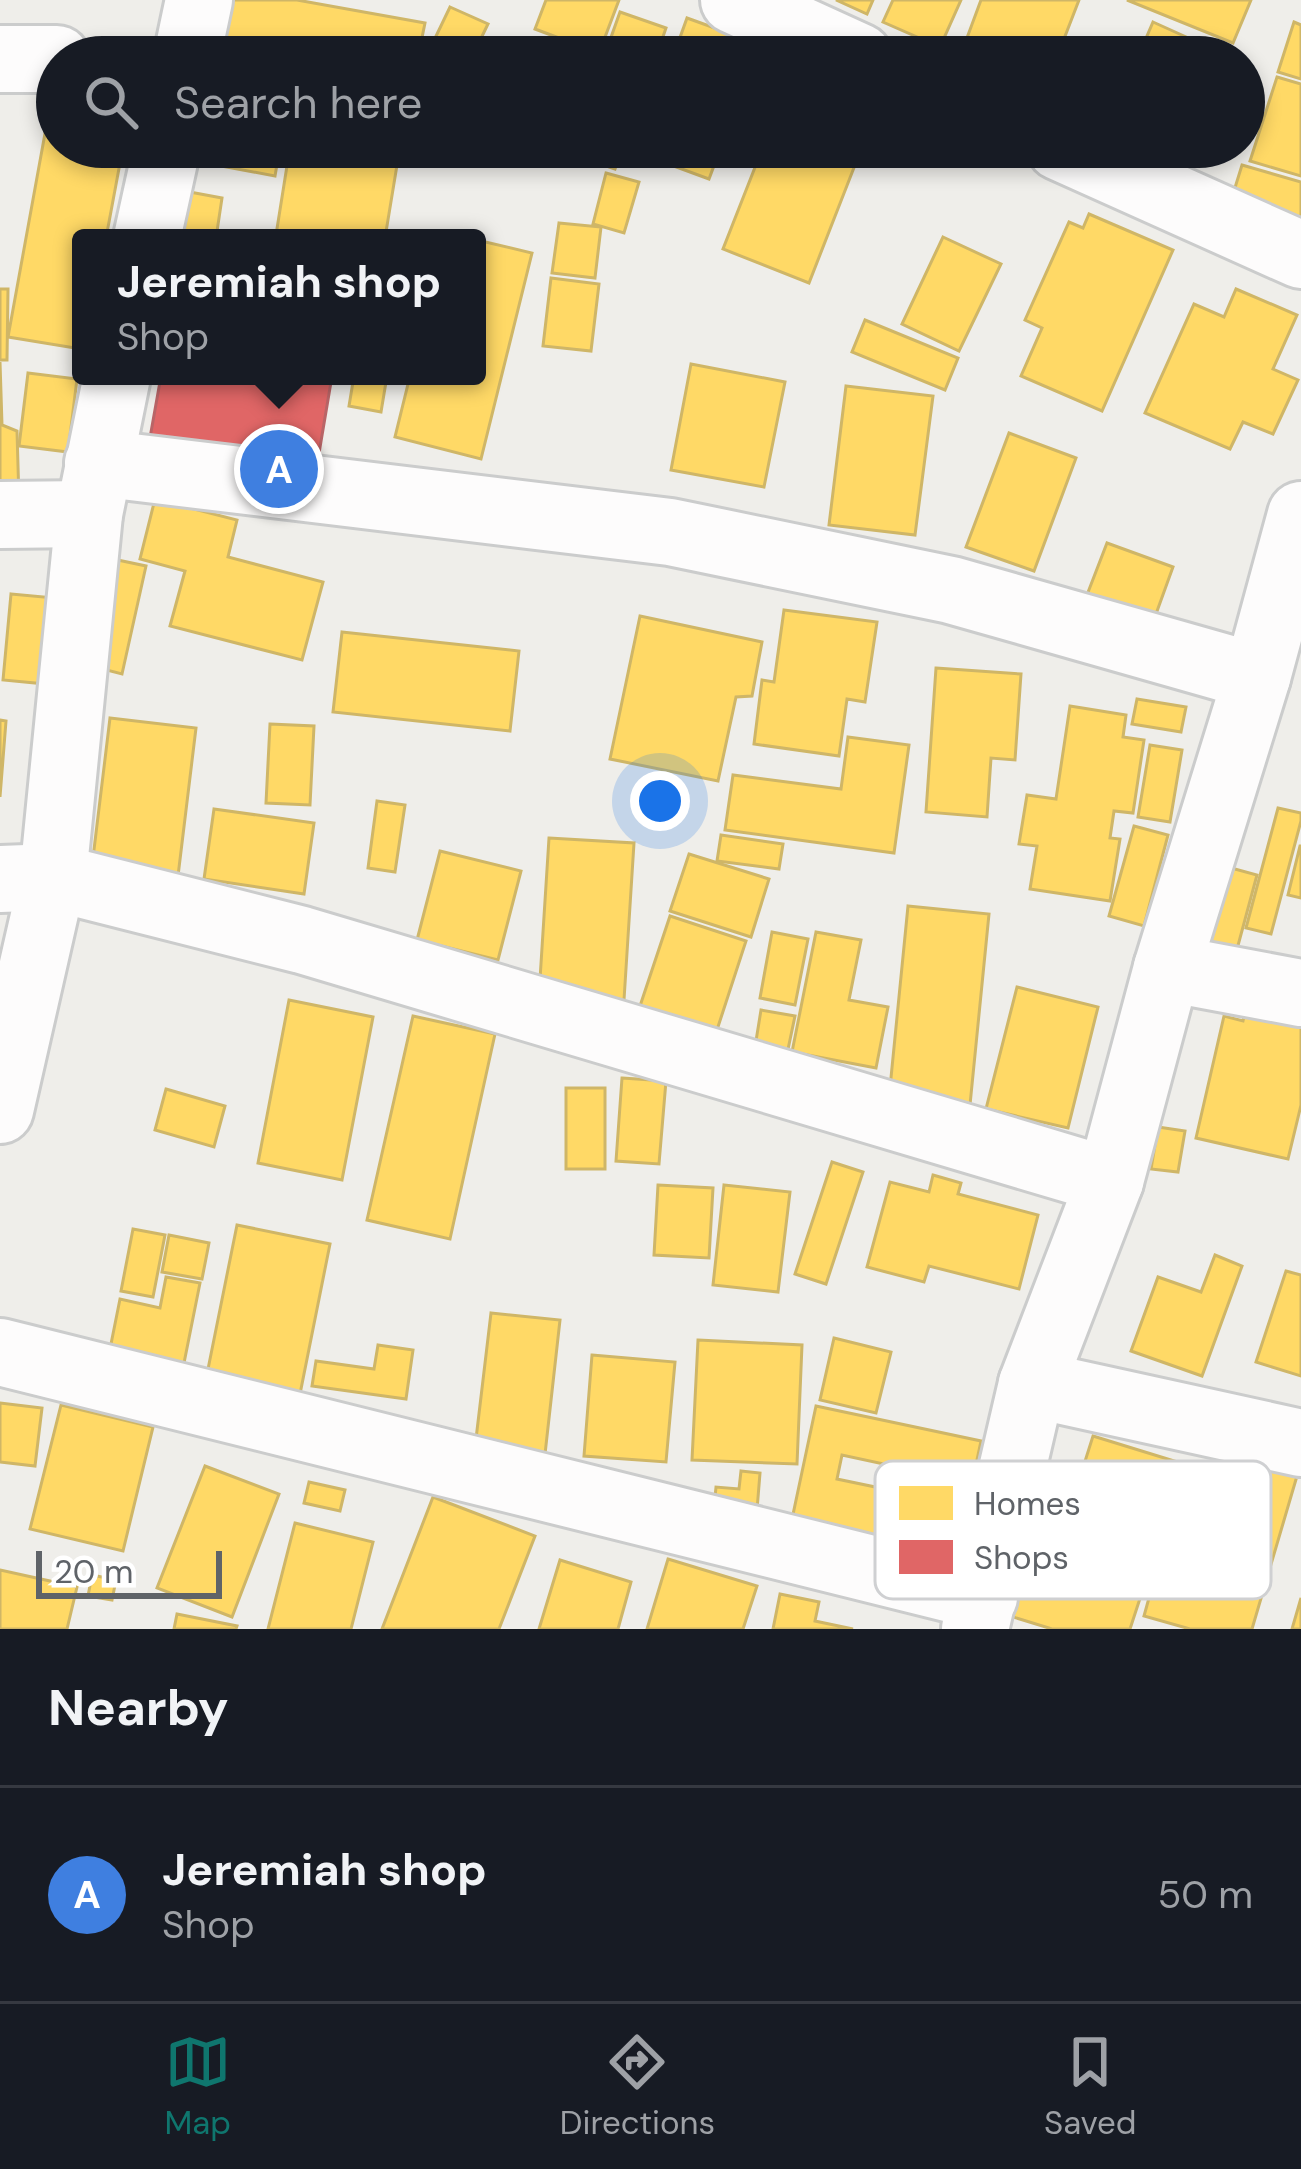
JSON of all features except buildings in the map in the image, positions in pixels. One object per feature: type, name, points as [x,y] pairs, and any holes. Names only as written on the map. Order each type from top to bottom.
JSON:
[{"type":"street","points":[[191,36],[199,0]]},
{"type":"street","points":[[734,0],[814,36]]},
{"type":"street","points":[[0,59],[36,59]]},
{"type":"street","points":[[149,229],[162,168]]},
{"type":"street","points":[[1107,168],[1301,255]]},
{"type":"street","points":[[0,1110],[27,878],[93,488],[115,385]]},
{"type":"street","points":[[0,514],[93,488],[670,532],[951,590],[1257,677]]},
{"type":"street","points":[[1014,1461],[1032,1384],[1110,1180],[1167,968],[1257,677],[1301,514]]},
{"type":"street","points":[[27,878],[302,940],[1110,1180]]},
{"type":"street","points":[[1167,968],[1301,993]]},
{"type":"street","points":[[0,1352],[875,1585]]},
{"type":"street","points":[[1032,1384],[1301,1443]]},
{"type":"street","points":[[926,1599],[979,1613]]},
{"type":"place","name":"Jeremiah shop","points":[[279,469]]}]
